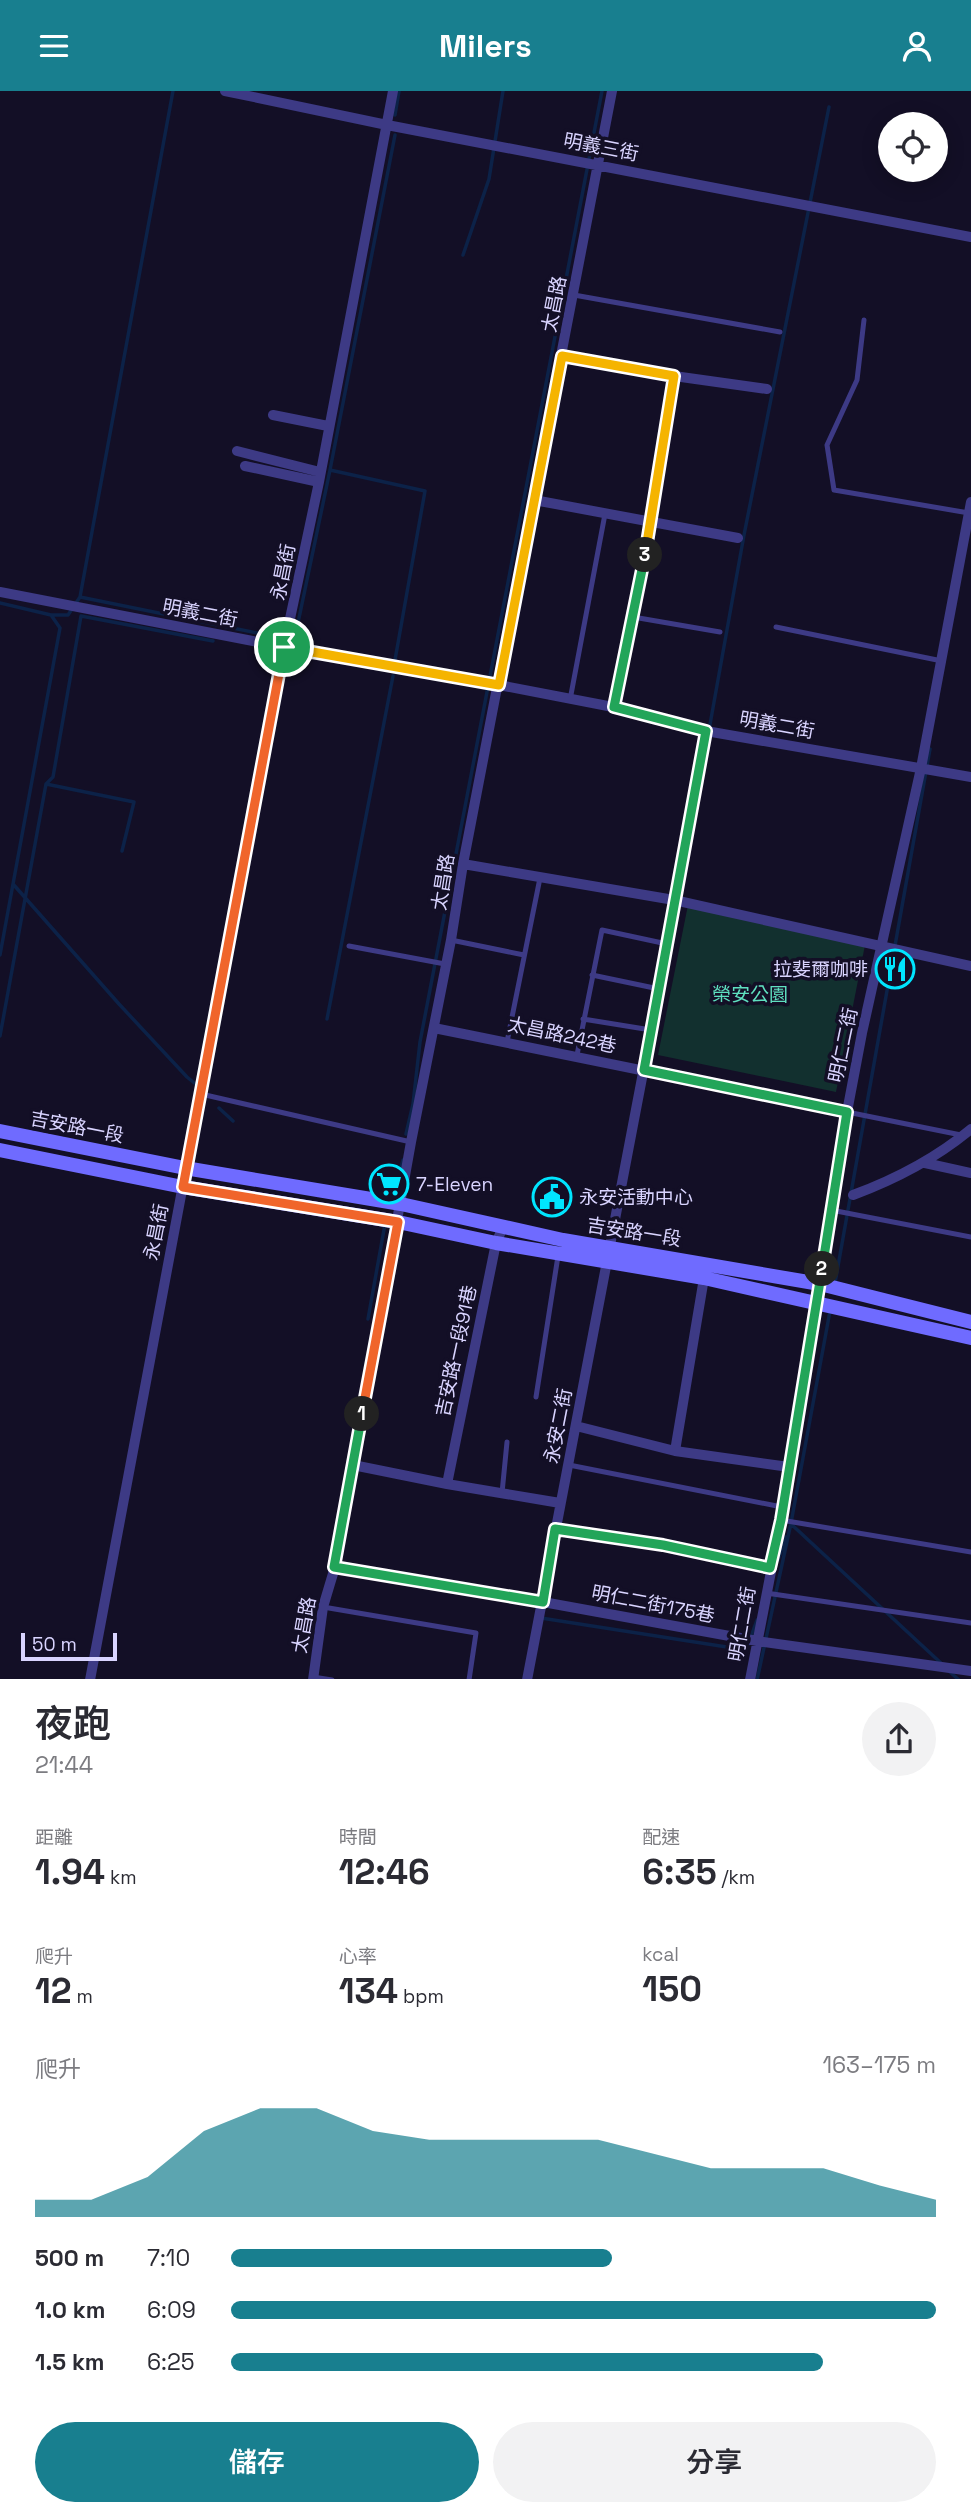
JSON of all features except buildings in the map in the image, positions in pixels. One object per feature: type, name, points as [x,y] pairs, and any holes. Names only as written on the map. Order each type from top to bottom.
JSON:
[{"type":"street","name":"明義三街","points":[[225,91],[387,125],[971,237]]},
{"type":"street","name":"永昌街","points":[[90,1679],[284,647],[320,477],[393,91]]},
{"type":"street","name":"太昌路","points":[[313,1678],[323,1607],[334,1567],[463,864],[612,91]]},
{"type":"street","points":[[562,356],[767,389]]},
{"type":"street","points":[[614,707],[652,522],[674,376]]},
{"type":"street","points":[[273,415],[328,426]]},
{"type":"street","points":[[237,451],[320,477]]},
{"type":"street","points":[[245,466],[320,477]]},
{"type":"street","points":[[534,500],[738,538]]},
{"type":"street","name":"明仁二街","points":[[750,1679],[781,1520],[847,1112],[942,661],[970,508]]},
{"type":"street","name":"明義二街","points":[[0,592],[614,707],[706,731],[971,777]]},
{"type":"street","name":"永安二街","points":[[527,1679],[706,731]]},
{"type":"street","points":[[463,864],[674,900],[971,966]]},
{"type":"street","name":"太昌路242巷","points":[[434,1028],[847,1112]]},
{"type":"street","name":"吉安路一段","points":[[0,1132],[185,1168],[401,1204],[503,1227],[561,1247]]},
{"type":"street","points":[[853,1195],[925,1163],[967,1132]]},
{"type":"street","name":"吉安路一段","points":[[0,1150],[183,1187],[398,1222],[496,1243],[561,1247],[607,1255],[971,1338]]},
{"type":"street","points":[[925,1163],[971,1173]]},
{"type":"street","name":"吉安路一段91巷","points":[[447,1484],[496,1243],[503,1227]]},
{"type":"street","name":"吉安路一段","points":[[607,1255],[708,1263],[820,1284],[971,1322]]},
{"type":"street","points":[[675,1451],[708,1263]]},
{"type":"street","points":[[576,1426],[675,1451],[789,1467]]},
{"type":"street","points":[[353,1465],[560,1503]]},
{"type":"street","name":"明仁二街175巷","points":[[334,1567],[757,1641],[971,1671]]},
{"type":"lane","points":[[574,295],[780,332]]},
{"type":"lane","points":[[864,320],[857,380],[827,445],[834,490],[970,508]]},
{"type":"lane","points":[[570,700],[605,515]]},
{"type":"lane","points":[[632,617],[720,632]]},
{"type":"lane","points":[[776,627],[942,661]]},
{"type":"lane","points":[[507,1042],[540,878]]},
{"type":"lane","points":[[577,1055],[602,930],[667,944]]},
{"type":"lane","points":[[451,940],[524,955]]},
{"type":"lane","points":[[349,946],[445,964]]},
{"type":"lane","points":[[592,975],[659,989]]},
{"type":"lane","points":[[583,1019],[650,1030]]},
{"type":"lane","points":[[201,1094],[411,1142]]},
{"type":"lane","points":[[847,1112],[967,1132]]},
{"type":"lane","points":[[831,1210],[971,1237]]},
{"type":"lane","points":[[536,1397],[561,1247]]},
{"type":"lane","points":[[502,1493],[507,1442]]},
{"type":"lane","points":[[569,1465],[782,1507]]},
{"type":"lane","points":[[781,1520],[971,1552]]},
{"type":"lane","points":[[555,1529],[663,1545],[770,1568]]},
{"type":"lane","points":[[765,1593],[971,1623]]},
{"type":"lane","points":[[323,1607],[476,1633],[469,1679]]},
{"type":"lane","points":[[313,1678],[332,1679]]},
{"type":"green space","name":"榮安公園","points":[[689,900],[866,940],[836,1092],[658,1055]]},
{"type":"waterway","points":[[0,603],[51,615],[68,615],[80,597],[173,91]]},
{"type":"waterway","points":[[395,115],[399,91]]},
{"type":"waterway","points":[[463,255],[489,179],[503,91]]},
{"type":"waterway","points":[[406,1134],[413,1104],[420,1042],[602,91]]},
{"type":"waterway","points":[[709,730],[744,535],[829,107]]},
{"type":"waterway","points":[[294,642],[395,135]]},
{"type":"waterway","points":[[330,470],[425,491],[395,660]]},
{"type":"waterway","points":[[80,597],[282,638]]},
{"type":"waterway","points":[[0,955],[60,628],[51,615]]},
{"type":"waterway","points":[[0,1036],[46,784],[53,777],[81,616],[213,641]]},
{"type":"waterway","points":[[327,1019],[393,676]]},
{"type":"waterway","points":[[835,1283],[930,749]]},
{"type":"waterway","points":[[46,784],[134,802],[122,851]]},
{"type":"waterway","points":[[13,884],[119,1004],[198,1086]]},
{"type":"waterway","points":[[219,1108],[233,1121]]},
{"type":"waterway","points":[[392,1200],[403,1160]]},
{"type":"waterway","points":[[368,1319],[385,1224]]},
{"type":"waterway","points":[[757,1679],[791,1523],[830,1311]]},
{"type":"waterway","points":[[791,1524],[942,1664]]},
{"type":"waterway","points":[[778,1560],[786,1537]]},
{"type":"waterway","points":[[541,1618],[746,1650],[757,1620]]},
{"type":"waterway","points":[[950,1672],[958,1679]]},
{"type":"place","name":"拉斐爾咖啡","points":[[895,969]]},
{"type":"place","name":"7-Eleven","points":[[389,1184]]},
{"type":"place","name":"永安活動中心","points":[[552,1197]]},
{"type":"route","points":[[562,356],[674,376],[652,522],[614,707],[706,731],[644,1070],[847,1112],[781,1520],[770,1568],[663,1545],[555,1529],[543,1602],[334,1567],[398,1222],[183,1187],[284,647],[499,685],[562,356]]}]
